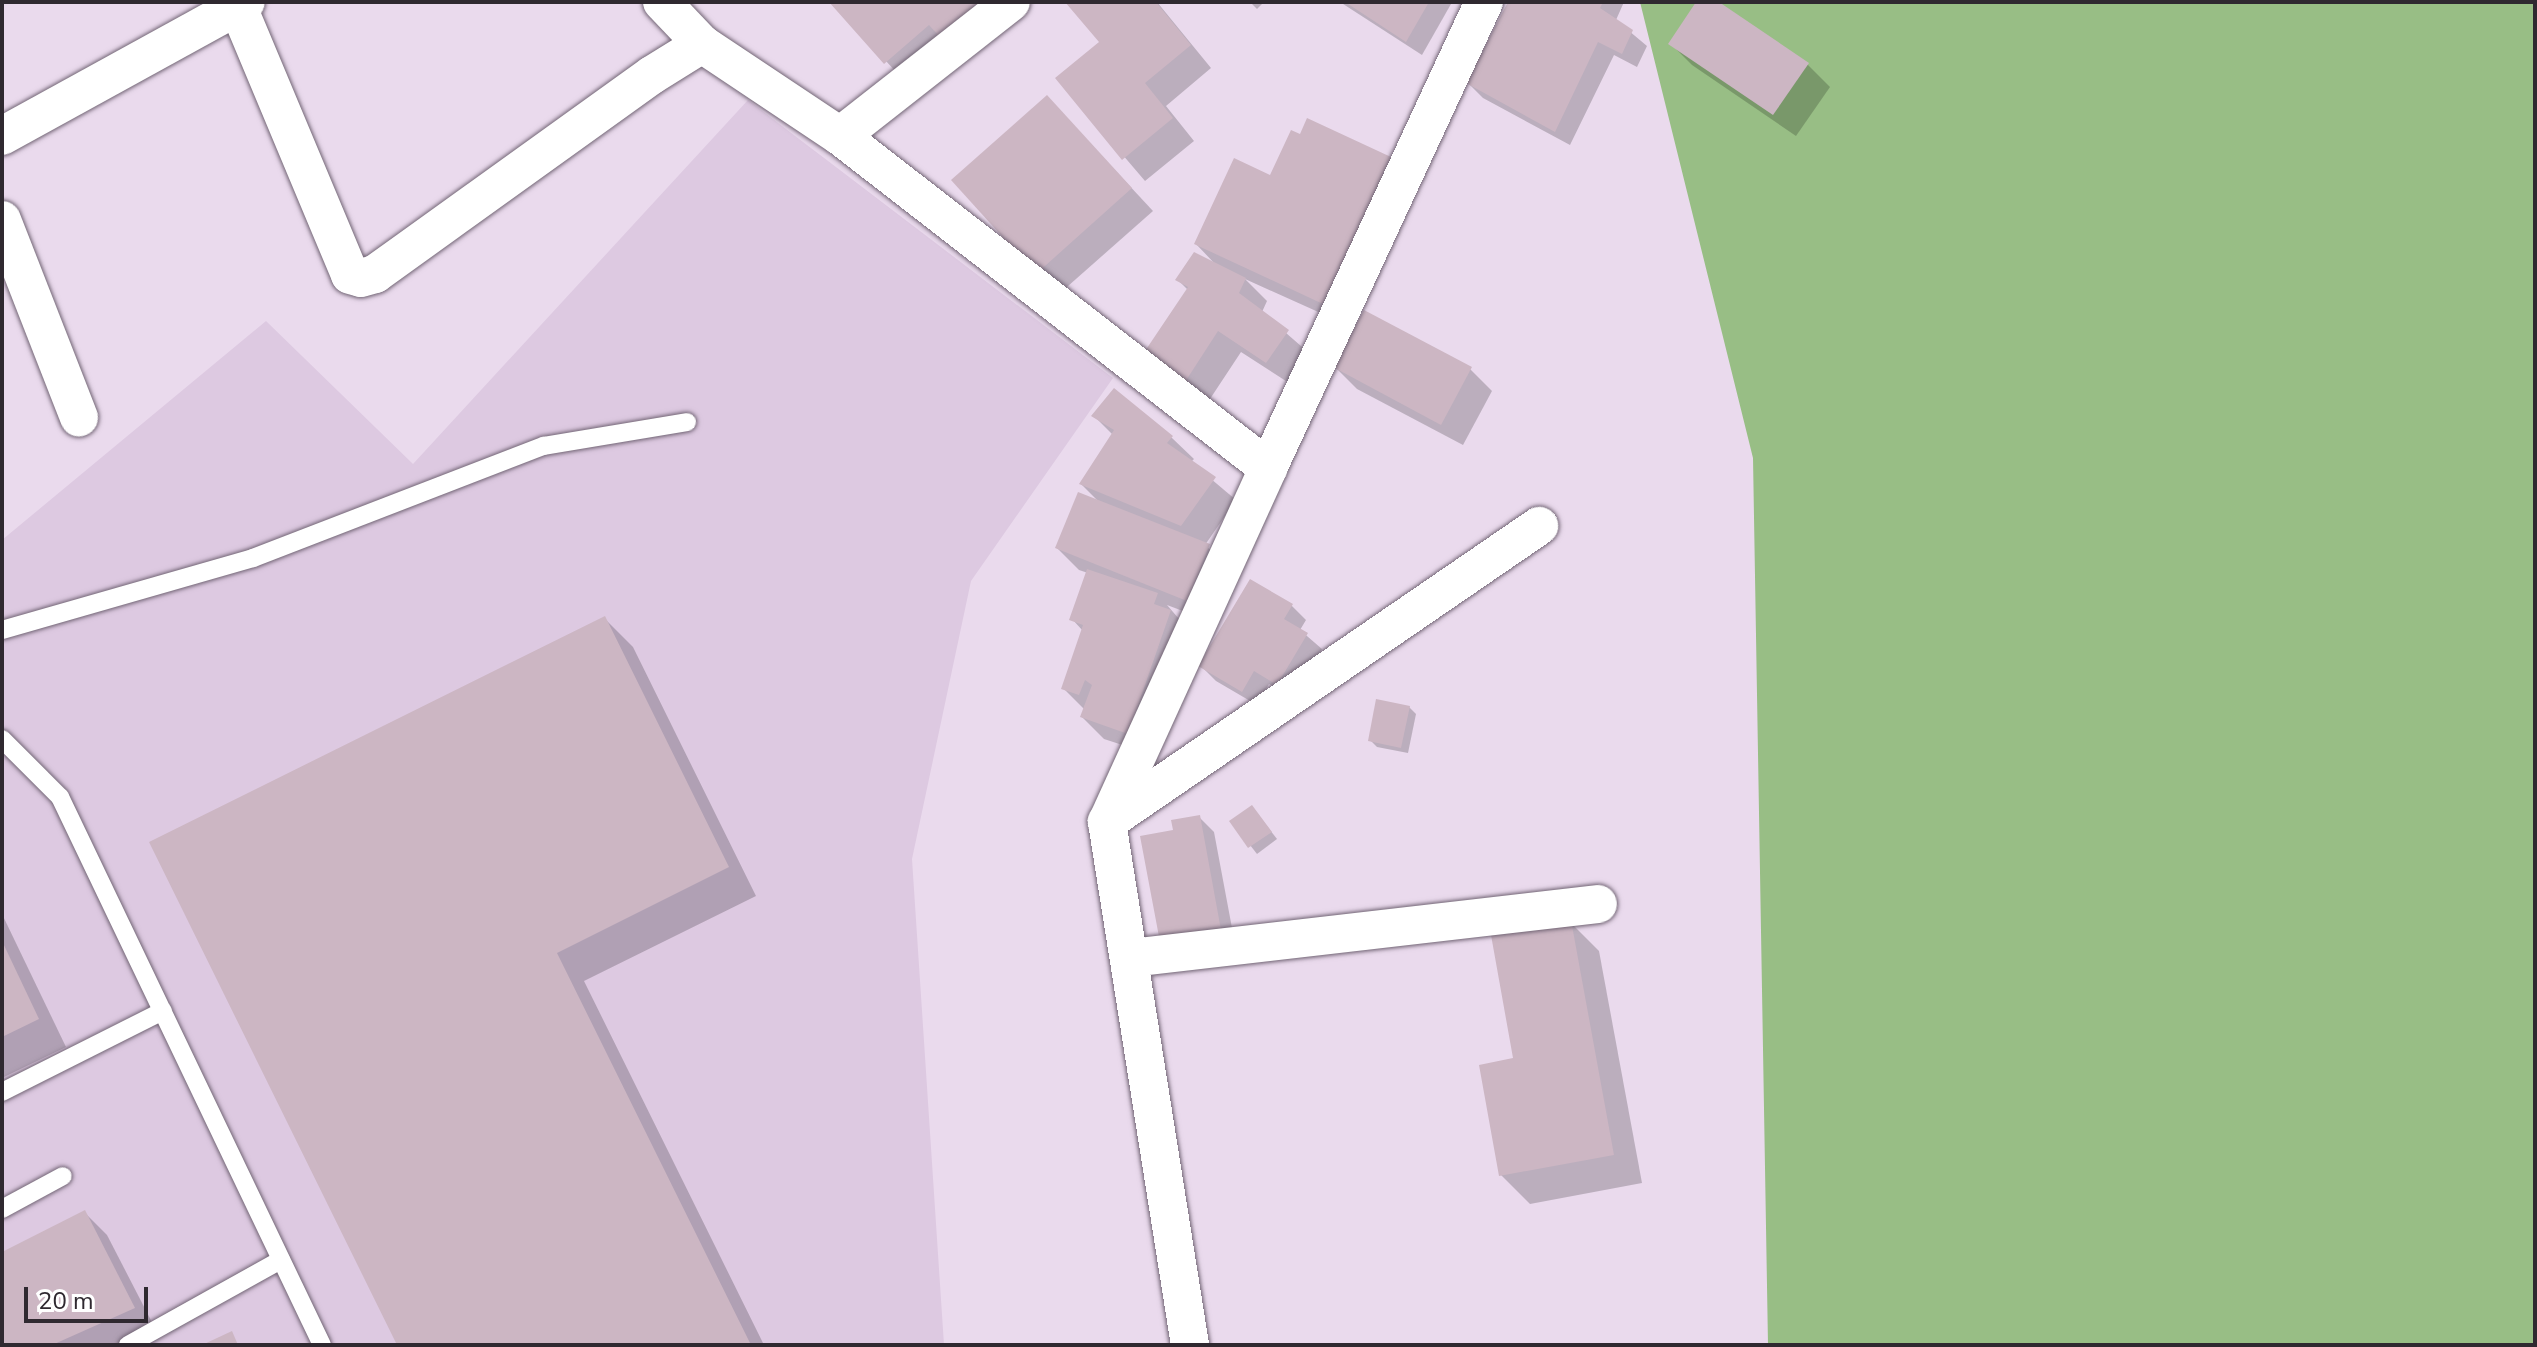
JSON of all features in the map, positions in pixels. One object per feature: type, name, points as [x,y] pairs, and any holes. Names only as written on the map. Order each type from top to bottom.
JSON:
[{"type":"street","points":[[662,2],[702,44],[840,136],[1268,468]]},
{"type":"street","points":[[840,136],[1011,2]]},
{"type":"street","points":[[1190,1345],[1107,822],[1484,2]]},
{"type":"street","points":[[2,136],[242,5],[350,275],[361,278],[375,274],[652,75],[702,44]]},
{"type":"street","points":[[2,220],[79,418]]},
{"type":"street","points":[[1107,822],[1539,526]]},
{"type":"street","points":[[1131,958],[1598,904]]},
{"type":"lane","points":[[2,630],[253,558],[544,446],[687,422]]},
{"type":"lane","points":[[2,739],[60,797],[322,1345]]},
{"type":"lane","points":[[2,1092],[163,1011]]},
{"type":"lane","points":[[2,1209],[63,1176]]},
{"type":"lane","points":[[128,1345],[281,1260]]},
{"type":"shaded area","points":[[748,100],[1113,378],[971,581],[912,859],[944,1345],[2,1345],[2,540],[266,321],[413,464]]},
{"type":"green space","points":[[1640,2],[2535,2],[2535,1345],[1768,1345],[1753,458]]},
{"type":"building","points":[[829,2],[980,2],[940,37],[929,25],[884,64]]},
{"type":"building","points":[[1065,2],[1156,2],[1191,45],[1145,83],[1173,118],[1122,160],[1055,78],[1099,42]]},
{"type":"building","points":[[1345,2],[1429,2],[1406,42]]},
{"type":"building","points":[[1508,2],[1603,2],[1600,8],[1633,30],[1622,54],[1598,42],[1555,132],[1466,83]]},
{"type":"building","points":[[1696,2],[1719,2],[1809,63],[1773,115],[1668,44]]},
{"type":"building","points":[[1047,95],[1132,188],[1036,274],[951,180]]},
{"type":"building","points":[[1307,118],[1391,157],[1323,304],[1194,244],[1234,158],[1270,175],[1291,130],[1300,134]]},
{"type":"building","points":[[1194,252],[1246,278],[1239,293],[1289,330],[1266,363],[1218,331],[1185,382],[1143,354],[1188,287],[1175,280]]},
{"type":"building","points":[[1364,310],[1472,367],[1441,425],[1333,367]]},
{"type":"building","points":[[1114,388],[1173,436],[1167,443],[1216,477],[1181,526],[1079,484],[1114,430],[1091,416]]},
{"type":"building","points":[[1078,492],[1210,544],[1187,601],[1055,548]]},
{"type":"building","points":[[1087,569],[1158,593],[1154,604],[1171,610],[1128,734],[1080,717],[1092,685],[1085,680],[1079,695],[1061,689],[1083,625],[1069,620]]},
{"type":"building","points":[[1250,579],[1293,604],[1284,619],[1308,633],[1277,685],[1254,671],[1242,692],[1198,666]]},
{"type":"building","points":[[605,616],[729,867],[557,953],[751,1345],[397,1345],[149,842]]},
{"type":"building","points":[[1376,699],[1410,706],[1401,748],[1368,741]]},
{"type":"building","points":[[1252,805],[1272,832],[1248,848],[1229,821]]},
{"type":"building","points":[[1200,815],[1221,930],[1160,942],[1140,836],[1173,830],[1171,820]]},
{"type":"building","points":[[1571,920],[1614,1155],[1499,1176],[1479,1065],[1513,1058],[1491,935]]},
{"type":"building","points":[[2,941],[39,1019],[2,1037]]},
{"type":"building","points":[[85,1210],[135,1308],[52,1345],[2,1345],[2,1252]]},
{"type":"building","points":[[232,1331],[238,1345],[202,1345]]}]
